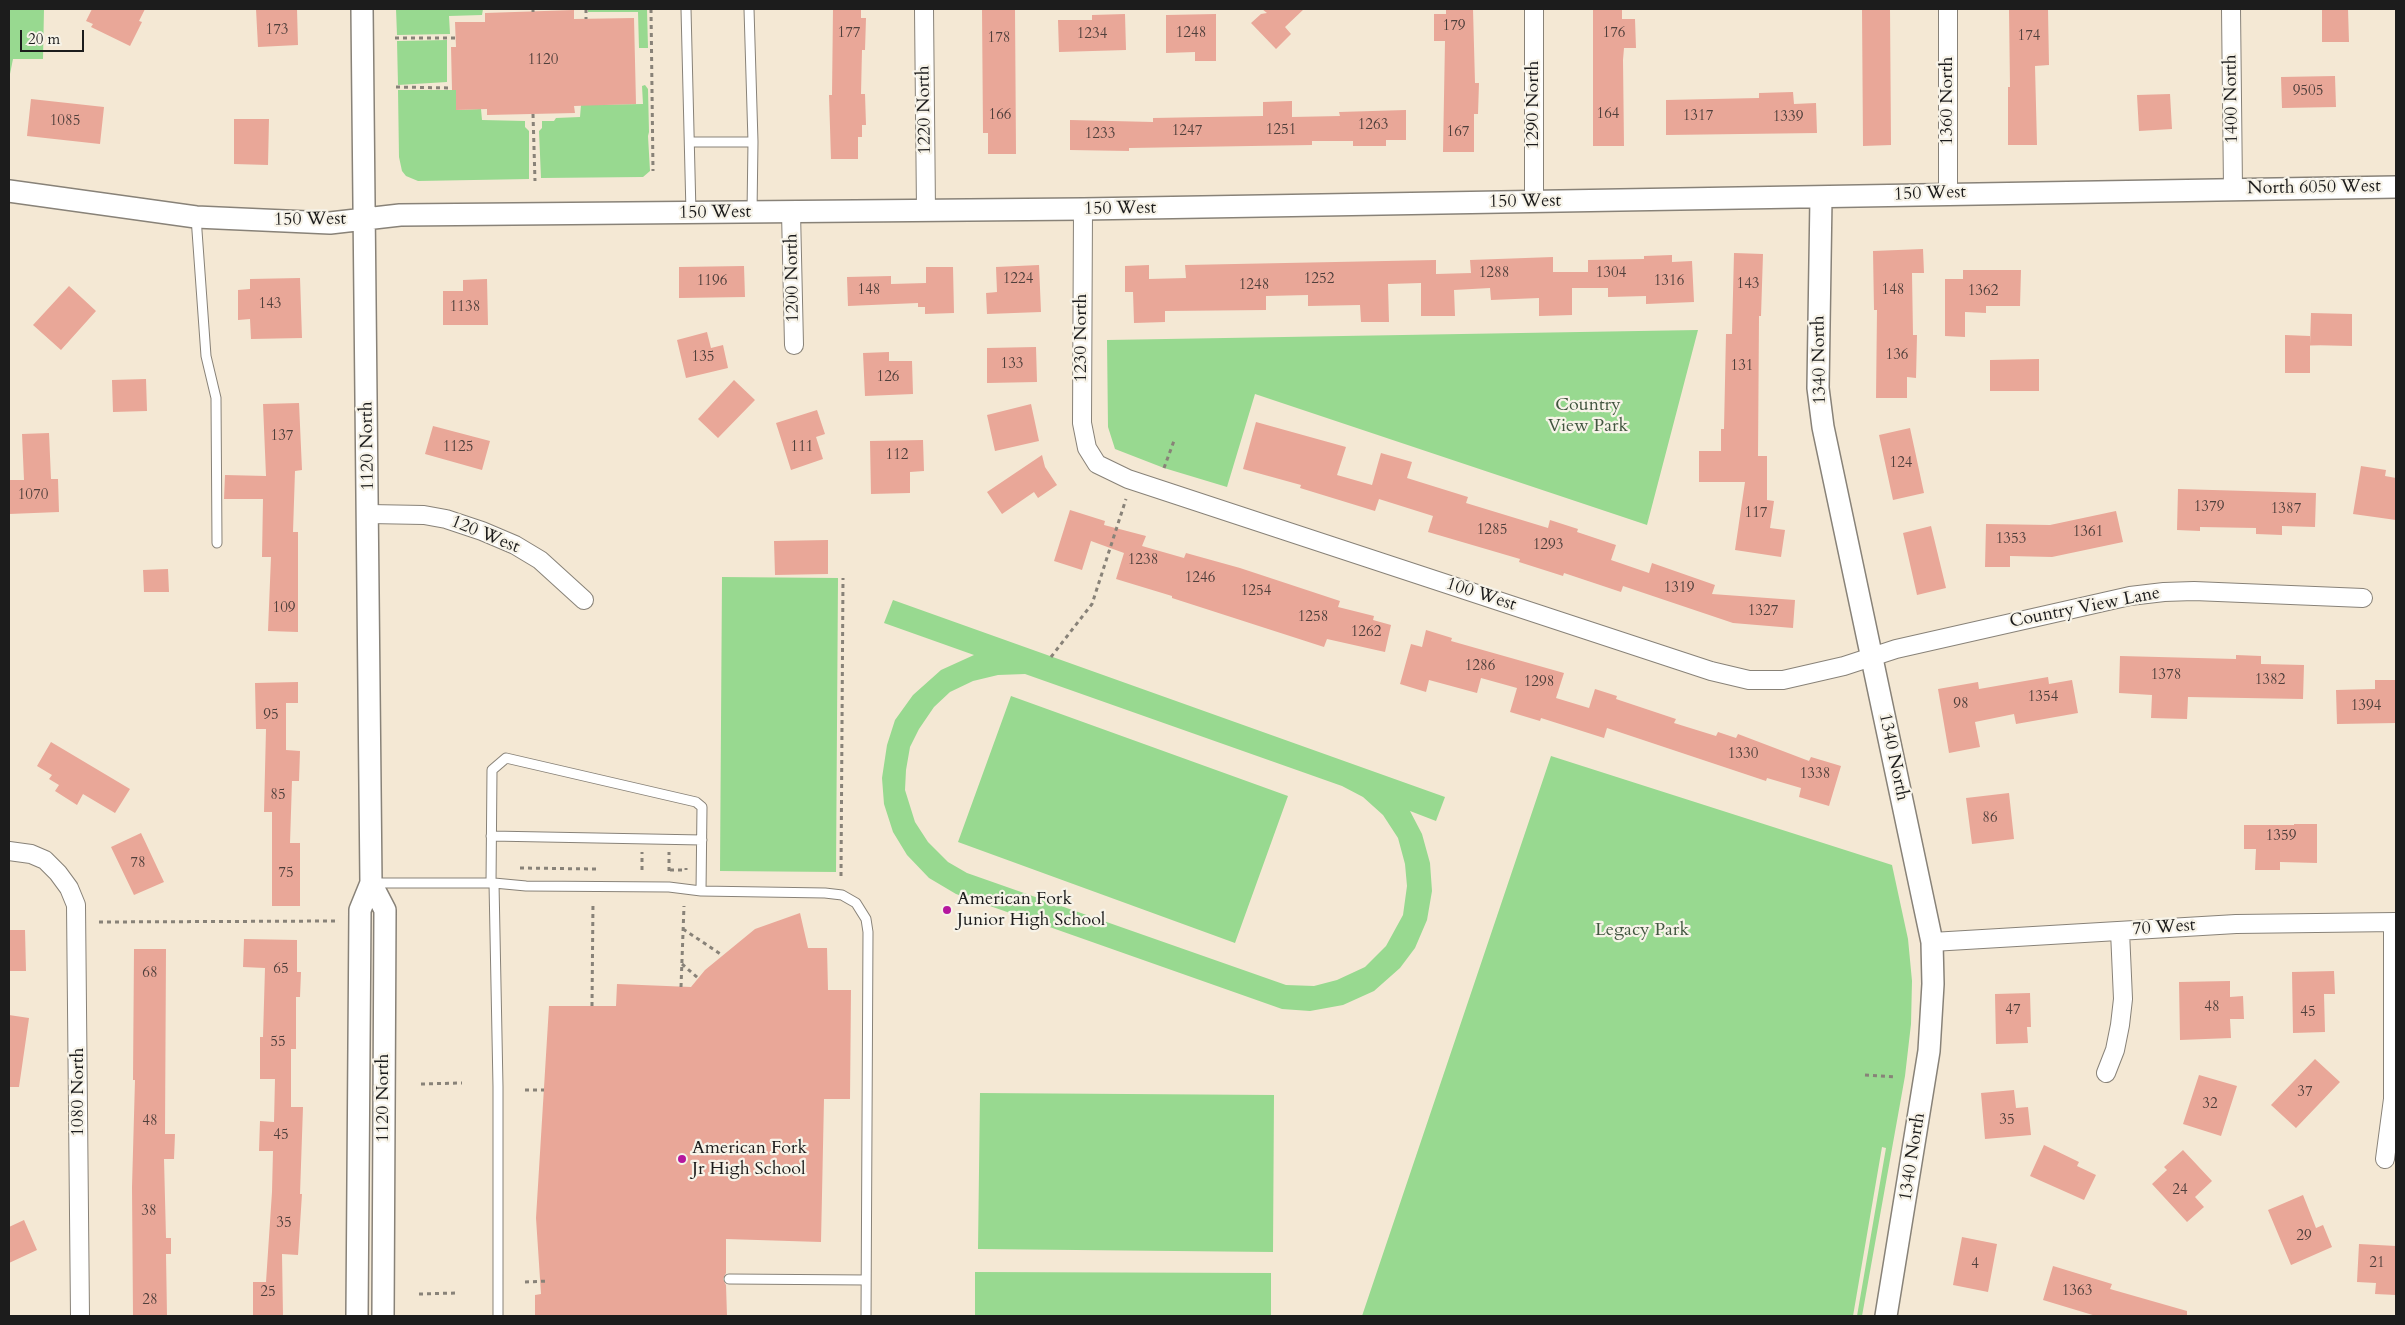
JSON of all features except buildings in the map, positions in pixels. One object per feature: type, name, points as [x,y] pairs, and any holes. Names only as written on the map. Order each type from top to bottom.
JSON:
[{"type":"street","name":"1120 North","points":[[357,1316],[360,910],[371,883],[366,218],[362,9]]},
{"type":"street","name":"1220 North","points":[[924,9],[926,211]]},
{"type":"street","name":"1290 North","points":[[1534,9],[1534,202]]},
{"type":"street","name":"1360 North","points":[[1948,9],[1948,193]]},
{"type":"street","name":"1400 North","points":[[2231,9],[2233,189]]},
{"type":"street","name":"North 6050 West","points":[[2233,189],[2396,187]]},
{"type":"street","name":"150 West","points":[[9,191],[196,217],[330,222],[400,216],[1083,209],[1822,198],[1948,193],[2233,189]]},
{"type":"street","name":"1340 North","points":[[1822,198],[1818,388],[1832,476],[1932,942],[1933,984],[1929,1051],[1890,1315]]},
{"type":"street","name":"1230 North","points":[[1083,209],[1082,423],[1087,448],[1097,464]]},
{"type":"street","name":"1200 North","points":[[791,212],[794,345]]},
{"type":"street","name":"100 West","points":[[1097,464],[1128,479],[1711,671],[1748,680],[1783,680],[1871,658]]},
{"type":"street","name":"120 West","points":[[369,514],[424,515],[446,519],[482,531],[516,545],[540,560],[584,600]]},
{"type":"street","name":"Country View Lane","points":[[1871,658],[1896,649],[2130,596],[2194,590],[2363,598]]},
{"type":"street","name":"1080 North","points":[[9,851],[30,854],[45,860],[58,872],[69,888],[76,906],[78,932],[80,1316]]},
{"type":"street","name":"1120 North","points":[[371,883],[385,910],[382,1316]]},
{"type":"street","name":"70 West","points":[[1932,942],[2260,923],[2395,922]]},
{"type":"street","points":[[2385,1159],[2393,1099],[2395,922]]},
{"type":"street","points":[[2106,1073],[2115,1050],[2123,999],[2120,931]]},
{"type":"lane","points":[[686,9],[691,214]]},
{"type":"lane","points":[[749,9],[753,142],[752,212]]},
{"type":"lane","points":[[690,142],[753,142]]},
{"type":"lane","points":[[196,217],[206,356],[216,398],[217,543]]},
{"type":"lane","points":[[498,1316],[498,1097],[491,836],[492,770],[506,758],[696,802],[702,808],[701,891]]},
{"type":"lane","points":[[491,836],[702,840]]},
{"type":"lane","points":[[371,883],[492,883],[526,886],[669,887],[701,891],[842,895],[856,903],[866,918],[868,932],[866,1316]]},
{"type":"lane","points":[[730,1279],[866,1280]]},
{"type":"path","points":[[586,9],[586,19]]},
{"type":"path","points":[[651,9],[653,171]]},
{"type":"path","points":[[395,38],[456,38]]},
{"type":"path","points":[[396,87],[452,88]]},
{"type":"path","points":[[533,114],[535,181]]},
{"type":"path","points":[[1164,468],[1175,438]]},
{"type":"path","points":[[1051,657],[1092,604],[1126,499]]},
{"type":"path","points":[[841,876],[843,578]]},
{"type":"path","points":[[660,870],[686,870],[686,840]]},
{"type":"path","points":[[512,868],[603,869]]},
{"type":"path","points":[[632,870],[651,870]]},
{"type":"path","points":[[592,1006],[593,902]]},
{"type":"path","points":[[681,987],[684,906]]},
{"type":"path","points":[[99,922],[336,921]]},
{"type":"path","points":[[683,929],[722,955]]},
{"type":"path","points":[[682,964],[698,978]]},
{"type":"path","points":[[1865,1074],[1896,1077]]},
{"type":"path","points":[[421,1084],[462,1083]]},
{"type":"path","points":[[525,1090],[544,1090]]},
{"type":"path","points":[[525,1282],[549,1281]]},
{"type":"path","points":[[419,1294],[457,1293]]},
{"type":"green space","points":[[9,9],[44,9],[43,59],[13,59],[9,79]]},
{"type":"green space","points":[[396,9],[483,9],[482,15],[449,16],[450,34],[397,35]]},
{"type":"green space","points":[[588,9],[647,9],[648,48],[639,48],[638,12],[588,12]]},
{"type":"green space","points":[[447,40],[447,82],[398,85],[397,41]]},
{"type":"green space","points":[[645,85],[648,89],[650,171],[643,177],[541,178],[539,131],[542,128],[542,121],[554,121],[556,118],[580,117],[581,105],[643,104],[642,86]]},
{"type":"green space","points":[[398,90],[456,90],[456,110],[481,109],[482,120],[525,121],[525,127],[529,131],[529,179],[418,181],[406,176],[402,171],[399,157]]},
{"type":"green space","name":"Country View Park","points":[[1698,330],[1647,525],[1255,394],[1227,487],[1164,468],[1115,449],[1108,427],[1107,340]]},
{"type":"green space","points":[[722,577],[838,578],[836,872],[720,871]]},
{"type":"green space","points":[[893,600],[1445,797],[1436,821],[1410,811],[1422,834],[1430,863],[1432,891],[1427,920],[1415,948],[1400,968],[1374,991],[1343,1005],[1310,1011],[1282,1009],[956,894],[929,878],[907,855],[893,832],[884,804],[882,778],[887,745],[895,720],[913,695],[941,670],[974,655],[884,623]],"holes":[[[1025,674],[1342,786],[1363,797],[1383,815],[1398,838],[1405,864],[1407,886],[1403,915],[1386,946],[1365,967],[1337,980],[1314,986],[1286,985],[967,873],[948,862],[928,842],[915,822],[905,790],[910,747],[919,729],[934,707],[950,692],[973,681],[998,675]]]},
{"type":"green space","points":[[1011,696],[1288,796],[1235,943],[958,842]]},
{"type":"green space","name":"Legacy Park","points":[[1551,756],[1892,865],[1908,939],[1912,981],[1911,1024],[1905,1076],[1862,1316],[1857,1316],[1886,1148],[1882,1147],[1853,1316],[1362,1316]]},
{"type":"green space","points":[[980,1093],[1274,1095],[1273,1252],[978,1249]]},
{"type":"green space","points":[[975,1272],[1271,1273],[1271,1316],[975,1316]]},
{"type":"place","name":"American Fork Junior High School","points":[[947,910]]},
{"type":"place","name":"American Fork Jr High School","points":[[682,1159]]}]
